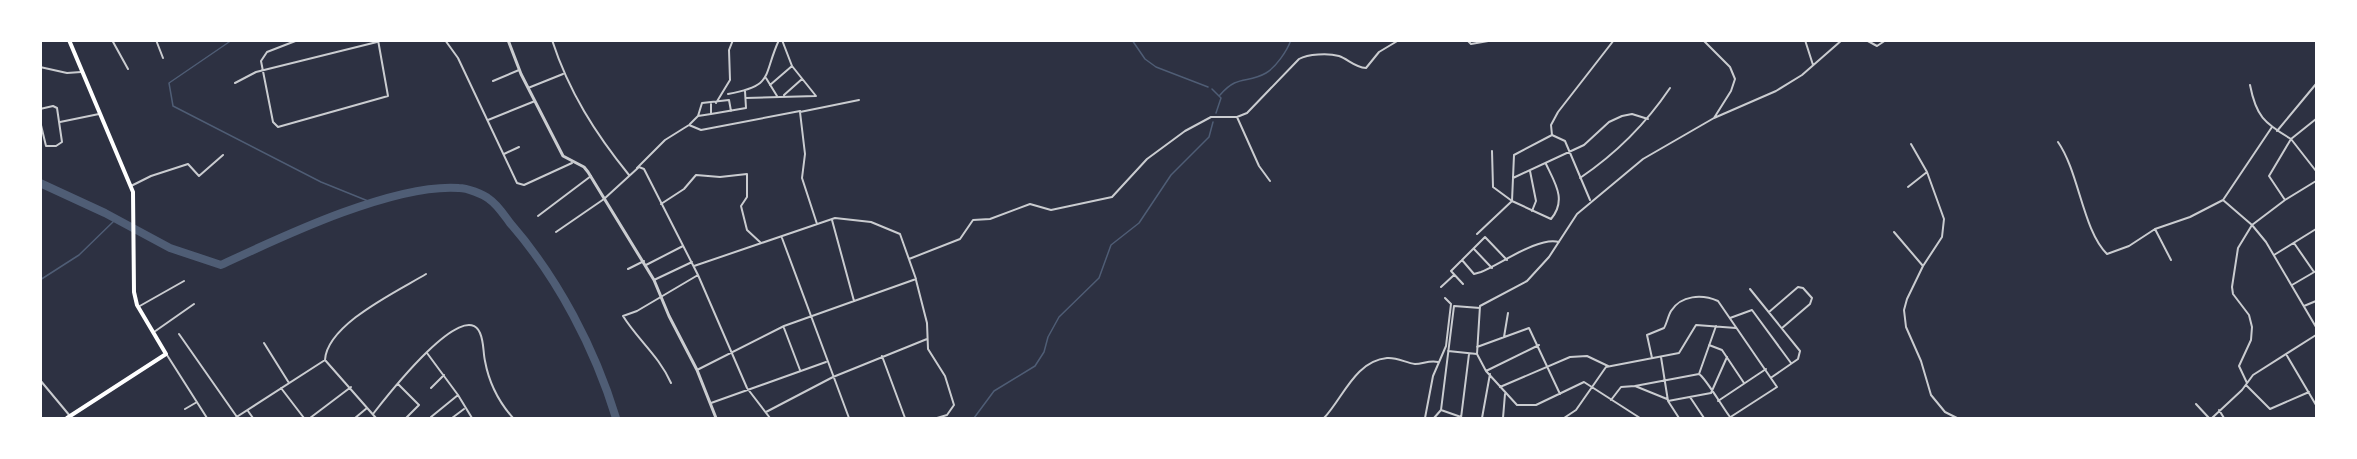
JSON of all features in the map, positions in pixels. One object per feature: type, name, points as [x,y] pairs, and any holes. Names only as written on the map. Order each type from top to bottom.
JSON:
[{"type":"main road","points":[[69,40],[102,113],[135,198],[133,283],[138,307],[166,354],[69,418]]},
{"type":"street","points":[[112,40],[128,69]]},
{"type":"street","points":[[156,40],[163,58]]},
{"type":"street","points":[[235,83],[262,71],[378,41],[388,96],[278,127],[273,122],[262,71],[261,62],[267,52],[298,40]]},
{"type":"street","points":[[446,40],[458,58],[520,185],[572,163]]},
{"type":"street","points":[[508,40],[519,70],[562,154],[572,163],[584,167],[591,176],[645,263],[697,370],[716,418]]},
{"type":"street","points":[[552,40],[563,74],[599,138],[629,175]]},
{"type":"street","points":[[716,103],[730,80],[729,50],[733,40]]},
{"type":"street","points":[[728,94],[758,87],[766,78],[781,40]]},
{"type":"street","points":[[746,98],[816,96],[792,66],[781,40]]},
{"type":"street","points":[[909,259],[960,239],[973,220],[990,219],[1030,204],[1050,210],[1112,197],[1147,159],[1185,131],[1211,117],[1237,117],[1258,104],[1278,78],[1304,57],[1340,56],[1349,63],[1366,68],[1379,52],[1394,46],[1399,40]]},
{"type":"street","points":[[1467,40],[1471,44],[1494,40]]},
{"type":"street","points":[[1551,136],[1551,125],[1558,112],[1614,40]]},
{"type":"street","points":[[1703,40],[1730,67],[1735,80],[1731,91],[1714,118]]},
{"type":"street","points":[[1805,40],[1813,65]]},
{"type":"street","points":[[1434,418],[1441,410],[1455,305],[1480,306],[1527,281],[1559,242],[1577,214],[1643,159],[1714,118],[1776,91],[1813,65],[1842,40]]},
{"type":"street","points":[[1866,40],[1877,46],[1886,40]]},
{"type":"street","points":[[770,85],[792,66]]},
{"type":"street","points":[[40,67],[67,73],[84,72]]},
{"type":"street","points":[[493,81],[519,70]]},
{"type":"street","points":[[528,88],[563,74]]},
{"type":"street","points":[[766,78],[777,96]]},
{"type":"street","points":[[782,96],[802,79]]},
{"type":"street","points":[[2277,131],[2316,84]]},
{"type":"street","points":[[2250,85],[2254,108],[2272,127],[2291,139],[2316,171]]},
{"type":"street","points":[[726,87],[731,111]]},
{"type":"street","points":[[1580,178],[1613,155],[1648,119],[1670,88]]},
{"type":"street","points":[[698,116],[746,108],[744,91]]},
{"type":"street","points":[[787,93],[790,96]]},
{"type":"street","points":[[636,170],[665,140],[689,125],[698,116],[702,103],[711,104],[729,100]]},
{"type":"street","points":[[689,125],[700,130],[859,100]]},
{"type":"street","points":[[488,120],[535,101]]},
{"type":"street","points":[[711,104],[711,114]]},
{"type":"street","points":[[40,109],[53,106],[57,108],[62,142],[46,146],[40,121]]},
{"type":"street","points":[[800,111],[805,154],[802,178],[817,224]]},
{"type":"street","points":[[60,123],[102,113]]},
{"type":"street","points":[[1514,178],[1588,142],[1609,122],[1622,116],[1632,114],[1648,119]]},
{"type":"street","points":[[1237,117],[1259,166],[1270,181]]},
{"type":"street","points":[[2285,200],[2269,176],[2291,139],[2316,119]]},
{"type":"street","points":[[2058,142],[2070,163],[2096,238],[2107,254],[2129,246],[2155,228],[2190,217],[2223,200],[2272,127]]},
{"type":"street","points":[[1478,234],[1512,201],[1514,155],[1551,136],[1565,141],[1590,201]]},
{"type":"street","points":[[1911,144],[1927,172],[1944,219],[1942,237],[1923,266],[1905,304],[1906,327],[1921,361],[1931,395],[1945,412],[1957,418]]},
{"type":"street","points":[[504,154],[519,147]]},
{"type":"street","points":[[1492,151],[1493,187],[1512,201],[1551,219],[1558,209],[1558,188],[1546,164]]},
{"type":"street","points":[[131,186],[188,164],[199,176],[223,155]]},
{"type":"street","points":[[556,232],[604,199],[639,167],[644,169],[660,205],[694,266],[747,388],[770,418]]},
{"type":"street","points":[[1530,171],[1536,201],[1532,211]]},
{"type":"street","points":[[1908,187],[1927,172]]},
{"type":"street","points":[[660,205],[684,189],[698,174],[720,177],[747,174],[747,195],[741,206],[745,226],[761,243]]},
{"type":"street","points":[[538,216],[591,176]]},
{"type":"street","points":[[2309,392],[2271,409],[2247,384],[2239,366],[2251,340],[2252,327],[2249,315],[2234,294],[2232,287],[2238,248],[2252,225],[2285,200],[2316,181]]},
{"type":"street","points":[[2223,200],[2252,225],[2274,255],[2316,327]]},
{"type":"street","points":[[832,219],[854,301]]},
{"type":"street","points":[[694,266],[832,219],[871,222],[895,230],[900,234],[923,304],[928,349],[945,376],[954,405],[947,414],[937,418]]},
{"type":"street","points":[[2155,228],[2171,260]]},
{"type":"street","points":[[2274,255],[2316,231]]},
{"type":"street","points":[[1894,232],[1923,266]]},
{"type":"street","points":[[782,237],[826,362],[849,418]]},
{"type":"street","points":[[1463,284],[1451,271],[1485,237],[1507,260]]},
{"type":"street","points":[[1462,260],[1474,274],[1492,268],[1551,239],[1559,242]]},
{"type":"street","points":[[2292,285],[2315,272],[2294,243]]},
{"type":"street","points":[[628,269],[683,246]]},
{"type":"street","points":[[1474,249],[1492,268]]},
{"type":"street","points":[[654,280],[692,262]]},
{"type":"street","points":[[179,334],[236,418],[325,360],[331,341],[352,320],[426,274]]},
{"type":"street","points":[[671,383],[650,348],[640,341],[623,316],[637,311],[698,275]]},
{"type":"street","points":[[1441,287],[1454,275]]},
{"type":"street","points":[[697,370],[784,326],[916,279]]},
{"type":"street","points":[[138,307],[184,281]]},
{"type":"street","points":[[1769,312],[1797,287],[1802,287],[1812,298],[1810,304],[1782,328]]},
{"type":"street","points":[[1750,289],[1800,351],[1800,358],[1772,377]]},
{"type":"street","points":[[1611,400],[1621,387],[1699,374],[1707,379],[1712,393],[1729,418],[1777,387],[1730,318],[1719,303],[1712,298],[1696,297],[1681,300],[1671,311],[1664,328],[1647,335],[1652,358]]},
{"type":"street","points":[[1425,418],[1429,392],[1438,362],[1446,346],[1451,304],[1445,298]]},
{"type":"street","points":[[2304,306],[2316,301]]},
{"type":"street","points":[[154,332],[195,304]]},
{"type":"street","points":[[1480,306],[1477,354],[1486,370],[1517,405],[1526,407],[1582,382],[1593,386],[1638,418]]},
{"type":"street","points":[[1730,318],[1752,310],[1792,364]]},
{"type":"street","points":[[1504,337],[1508,313]]},
{"type":"street","points":[[373,414],[427,353],[461,326],[470,325],[478,329],[497,400],[513,418]]},
{"type":"street","points":[[784,326],[800,370]]},
{"type":"street","points":[[1564,418],[1576,410],[1603,370],[1609,366],[1682,351],[1696,326],[1736,328]]},
{"type":"street","points":[[1699,374],[1716,326]]},
{"type":"street","points":[[1476,348],[1528,327],[1539,345],[1560,393]]},
{"type":"street","points":[[2196,404],[2211,418],[2247,384],[2253,375],[2316,335]]},
{"type":"street","points":[[766,412],[833,377],[927,339]]},
{"type":"street","points":[[264,342],[289,383]]},
{"type":"street","points":[[1486,370],[1539,345]]},
{"type":"street","points":[[1709,345],[1720,348],[1744,383]]},
{"type":"street","points":[[1448,351],[1477,354]]},
{"type":"street","points":[[427,353],[458,394],[464,409],[472,418]]},
{"type":"street","points":[[166,354],[207,418]]},
{"type":"street","points":[[1441,410],[1461,418],[1469,354]]},
{"type":"street","points":[[2286,354],[2316,404]]},
{"type":"street","points":[[882,356],[905,418]]},
{"type":"street","points":[[1500,387],[1570,357],[1584,356],[1609,366]]},
{"type":"street","points":[[1661,357],[1668,400],[1679,418]]},
{"type":"street","points":[[1712,393],[1726,357]]},
{"type":"street","points":[[1324,418],[1350,381],[1377,361],[1393,358],[1414,364],[1425,361],[1438,362]]},
{"type":"street","points":[[325,360],[376,418]]},
{"type":"street","points":[[711,403],[747,388],[826,362]]},
{"type":"street","points":[[1718,402],[1766,369]]},
{"type":"street","points":[[1482,418],[1490,374]]},
{"type":"street","points":[[431,388],[444,375]]},
{"type":"street","points":[[40,380],[69,418]]},
{"type":"street","points":[[398,384],[418,405],[406,418]]},
{"type":"street","points":[[1635,386],[1668,400],[1712,393]]},
{"type":"street","points":[[310,418],[351,387]]},
{"type":"street","points":[[281,388],[304,418]]},
{"type":"street","points":[[431,417],[458,394]]},
{"type":"street","points":[[1503,418],[1506,394]]},
{"type":"street","points":[[1690,397],[1704,418]]},
{"type":"street","points":[[186,409],[197,402]]},
{"type":"street","points":[[355,418],[367,408]]},
{"type":"street","points":[[452,418],[464,409]]},
{"type":"street","points":[[248,410],[253,418]]},
{"type":"street","points":[[2219,410],[2224,418]]},
{"type":"waterway","points":[[232,40],[169,83],[173,106],[321,182],[373,203]]},
{"type":"waterway","points":[[1132,40],[1145,59],[1156,67],[1208,87]]},
{"type":"waterway","points":[[1220,95],[1232,84],[1259,76],[1270,70],[1281,58],[1291,40]]},
{"type":"waterway","points":[[1212,89],[1221,98],[1216,113]]},
{"type":"waterway","points":[[974,418],[994,391],[1035,366],[1044,352],[1048,337],[1059,317],[1099,278],[1111,245],[1139,223],[1171,175],[1209,137],[1213,122]]},
{"type":"waterway","points":[[40,183],[105,213],[170,248],[221,265],[338,214],[403,194],[433,189],[462,188],[479,193],[492,201],[500,210],[544,267],[559,291],[586,340],[616,418]]},
{"type":"waterway","points":[[40,280],[79,255],[116,219]]}]
